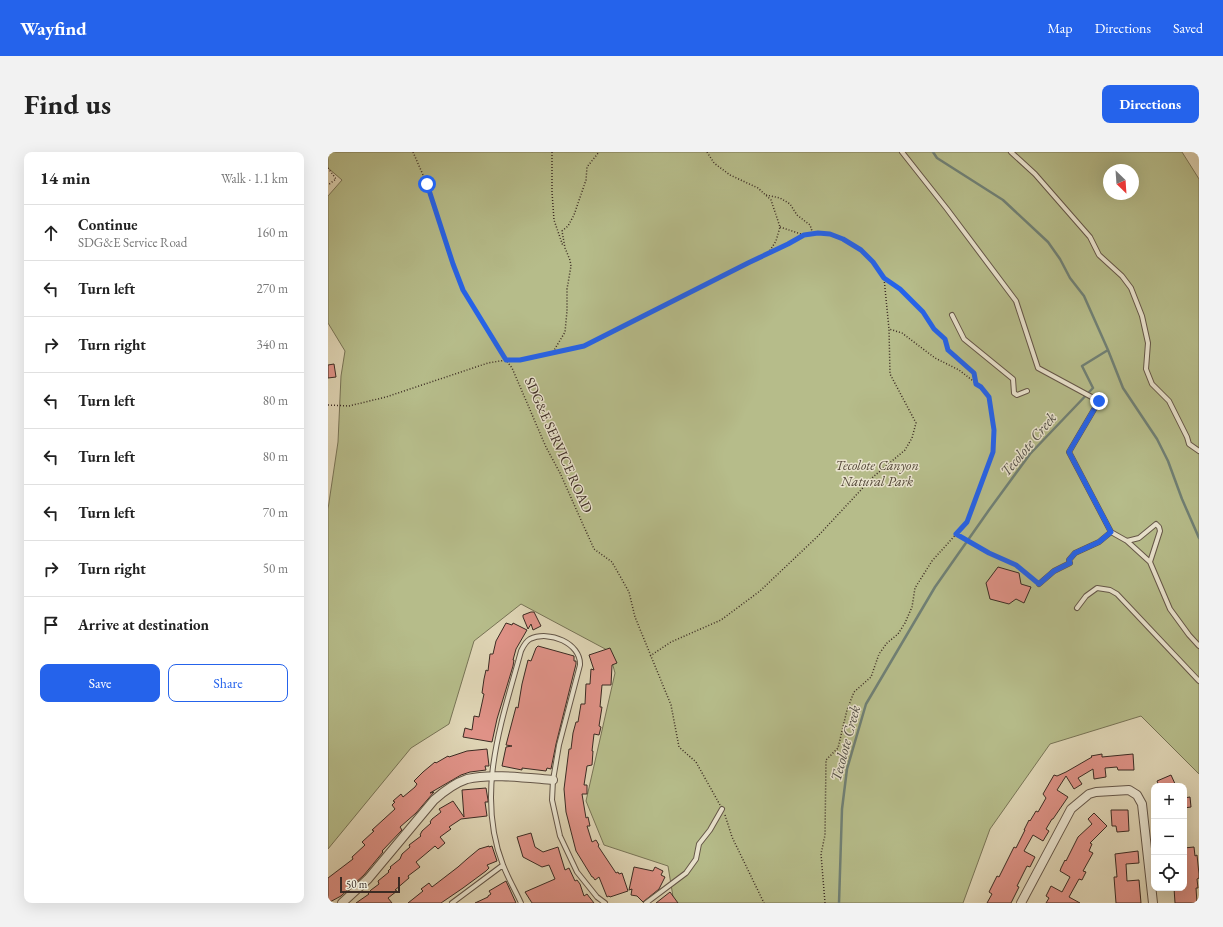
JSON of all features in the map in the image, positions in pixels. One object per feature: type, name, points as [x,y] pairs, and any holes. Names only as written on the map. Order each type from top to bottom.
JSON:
[{"type":"street","points":[[342,903],[368,879],[434,800],[446,790],[467,779],[491,777],[553,780]]},
{"type":"street","points":[[1022,903],[1071,809],[1089,794],[1096,792],[1129,790],[1137,795],[1142,804],[1153,903]]},
{"type":"lane","points":[[902,152],[1016,301],[1038,368],[1099,401],[1069,452],[1111,532],[1127,541],[1150,562],[1170,609],[1199,646]]},
{"type":"lane","points":[[1011,152],[1035,174],[1090,237],[1099,256],[1114,268],[1127,282],[1144,324],[1148,343],[1146,369],[1150,381],[1154,387],[1169,401],[1189,444],[1199,452]]},
{"type":"lane","points":[[952,315],[964,339],[1013,379],[1014,393],[1017,395],[1027,391]]},
{"type":"lane","points":[[1127,541],[1139,538],[1154,525],[1158,526],[1160,531],[1150,562]]},
{"type":"lane","points":[[1039,584],[1054,571],[1070,563],[1069,560],[1075,553],[1099,542],[1111,532]]},
{"type":"lane","points":[[1077,608],[1086,596],[1097,588],[1110,590],[1117,594],[1199,681]]},
{"type":"lane","points":[[522,903],[503,865],[497,846],[492,819],[490,795],[491,777],[495,746],[521,651],[526,642],[543,636],[563,640],[576,650],[581,658],[559,745],[553,780],[552,800],[560,836],[577,872],[596,897],[605,903]]},
{"type":"lane","points":[[646,903],[686,873],[696,859],[699,844],[710,830],[722,809]]},
{"type":"lane","points":[[452,903],[503,865]]},
{"type":"path","name":"SDG&E SERVICE ROAD","points":[[414,152],[430,191],[453,264],[463,290],[512,368],[546,447],[560,473],[594,549],[612,562],[629,592],[635,617],[671,705],[679,747],[696,762],[727,818],[732,837],[764,903]]},
{"type":"path","points":[[552,152],[554,220],[571,266],[567,289],[565,332],[552,352]]},
{"type":"path","points":[[565,248],[562,231],[568,226],[574,215],[586,180],[587,167],[599,152]]},
{"type":"path","points":[[706,152],[714,163],[730,175],[758,188],[771,200],[780,227],[776,241],[768,253]]},
{"type":"path","points":[[328,168],[336,180],[328,185]]},
{"type":"path","points":[[766,195],[780,198],[790,204],[797,214],[810,226],[813,234]]},
{"type":"path","points":[[780,227],[804,235]]},
{"type":"path","points":[[328,405],[349,406],[386,397],[488,363],[506,360],[520,360],[584,346],[804,235],[813,234],[830,234],[843,239],[861,250],[873,262],[884,278],[900,289],[923,312],[934,329],[945,339],[948,350],[974,373],[976,384]]},
{"type":"path","points":[[650,656],[671,642],[721,620],[760,591],[818,536],[873,477],[905,450],[912,438],[916,423],[890,374],[890,329],[884,278]]},
{"type":"path","points":[[825,903],[821,854],[825,835],[826,760],[838,748],[847,710],[854,692],[871,677],[880,654],[887,643],[898,634],[905,623],[912,607],[915,588],[932,561],[967,522],[993,452],[994,430],[989,397],[981,387],[959,370],[935,358],[902,333],[890,329]]},
{"type":"path","points":[[956,534],[989,553],[1016,565],[1039,584]]},
{"type":"green space","name":"Tecolote Canyon Natural Park","points":[[328,152],[1182,152],[1199,179],[1199,774],[1141,716],[1050,744],[990,829],[963,903],[674,903],[668,866],[604,845],[586,801],[615,673],[609,651],[521,604],[474,641],[449,724],[411,748],[328,849],[328,509],[338,442],[341,376],[345,351],[328,323],[328,196],[342,180],[328,168]]},
{"type":"building","points":[[334,364],[336,377],[328,378],[328,365]]},
{"type":"building","points":[[998,567],[1019,573],[1021,584],[1031,587],[1024,603],[1016,599],[1009,604],[990,599],[986,583]]},
{"type":"building","points":[[534,612],[541,626],[533,630],[531,624],[528,629],[523,617],[523,615]]},
{"type":"building","points":[[506,623],[512,625],[513,623],[527,630],[516,649],[513,666],[497,719],[492,742],[463,737],[465,728],[472,730],[474,716],[479,717],[484,694],[482,693],[484,679],[486,670],[488,671],[490,654],[493,654],[496,641]]},
{"type":"building","points":[[538,646],[574,656],[574,661],[576,661],[551,769],[547,768],[546,771],[522,768],[522,770],[502,766],[506,747],[512,746],[506,745],[516,707],[518,708],[528,660],[531,661]]},
{"type":"building","points":[[610,648],[617,663],[612,665],[611,685],[602,685],[600,707],[602,707],[599,726],[601,727],[599,735],[594,734],[592,765],[587,766],[584,785],[587,785],[587,794],[582,794],[586,818],[588,817],[590,826],[587,826],[592,842],[596,840],[599,845],[598,846],[616,873],[622,873],[628,891],[607,897],[599,877],[595,880],[592,877],[576,851],[566,812],[564,789],[569,749],[571,749],[573,733],[576,722],[578,722],[581,704],[585,704],[586,684],[590,684],[591,669],[594,670],[589,655]]},
{"type":"building","points":[[487,749],[489,766],[485,766],[486,770],[461,775],[430,793],[434,792],[416,813],[400,827],[402,830],[382,851],[383,852],[364,875],[341,896],[328,903],[328,878],[353,859],[352,857],[365,845],[362,842],[374,831],[372,830],[395,809],[392,805],[395,802],[393,801],[401,794],[403,797],[415,787],[417,784],[414,781],[435,762],[436,763],[448,756],[449,757],[467,751]]},
{"type":"building","points":[[1102,754],[1102,757],[1133,754],[1134,770],[1118,770],[1117,767],[1105,768],[1106,777],[1094,779],[1093,769],[1078,778],[1082,784],[1074,789],[1066,776],[1057,790],[1068,797],[1046,829],[1049,831],[1043,841],[1033,835],[1024,851],[1035,857],[1030,867],[1027,866],[1017,886],[1019,887],[1011,903],[987,903],[992,894],[989,892],[997,876],[999,877],[1014,847],[1016,848],[1029,820],[1030,821],[1036,811],[1038,812],[1046,798],[1043,794],[1054,775],[1057,776],[1066,772],[1092,757],[1091,756]]},
{"type":"building","points":[[1171,775],[1175,783],[1158,783],[1157,781]]},
{"type":"building","points":[[486,788],[488,800],[488,802],[485,802],[487,816],[461,819],[449,827],[451,829],[440,837],[445,843],[438,849],[435,846],[416,862],[420,867],[408,876],[409,878],[388,898],[392,903],[356,903],[369,894],[368,893],[371,890],[379,884],[378,881],[389,872],[390,867],[400,859],[402,854],[410,847],[409,845],[421,836],[422,831],[431,823],[430,822],[432,819],[441,812],[439,809],[453,801],[464,817],[462,790]]},
{"type":"building","points":[[1190,797],[1191,807],[1187,808],[1187,798]]},
{"type":"building","points":[[1111,810],[1128,810],[1129,831],[1117,832],[1116,826],[1112,826]]},
{"type":"building","points":[[1094,813],[1107,826],[1090,843],[1092,844],[1089,851],[1093,853],[1083,871],[1086,872],[1082,880],[1079,879],[1069,897],[1080,903],[1046,903],[1049,898],[1046,896],[1051,886],[1062,892],[1070,877],[1060,871],[1061,868],[1078,837],[1092,824],[1088,819]]},
{"type":"building","points":[[531,833],[535,847],[543,852],[558,847],[565,870],[569,868],[575,881],[577,880],[580,884],[584,896],[587,894],[594,903],[532,903],[525,892],[555,879],[549,865],[542,867],[523,857],[517,837]]},
{"type":"building","points":[[492,846],[497,861],[487,865],[489,868],[486,871],[463,888],[441,903],[408,903],[423,891],[421,889],[429,883],[432,887],[479,849]]},
{"type":"building","points":[[1194,847],[1195,856],[1197,855],[1199,878],[1197,879],[1198,888],[1196,888],[1197,903],[1175,903],[1174,891],[1187,891],[1187,848]]},
{"type":"building","points":[[1138,851],[1139,863],[1126,864],[1127,881],[1139,880],[1141,903],[1116,903],[1114,877],[1117,877],[1115,854]]},
{"type":"building","points":[[634,867],[653,871],[655,867],[663,871],[661,875],[665,877],[659,889],[643,902],[637,896],[631,895],[632,889],[629,890]]},
{"type":"building","points":[[506,881],[516,903],[475,903],[488,897],[491,894],[489,891]]},
{"type":"building","points":[[670,892],[678,903],[656,903]]},
{"type":"waterway","name":"Tecolote Creek","points":[[839,903],[842,809],[847,769],[866,704],[935,587],[989,510],[1030,454],[1093,388],[1082,366],[1108,350],[1084,296],[1070,278],[1060,259],[1048,242],[1003,200],[937,158],[933,152]]},
{"type":"waterway","points":[[1108,350],[1123,388],[1157,439],[1168,461],[1182,499],[1199,538]]},
{"type":"route","points":[[427,184],[463,290],[506,360],[520,360],[584,346],[804,235],[818,233],[830,234],[843,239],[861,250],[873,262],[884,278],[900,289],[923,312],[934,329],[945,339],[948,350],[958,357],[961,363],[974,373],[976,384],[981,387],[989,397],[994,430],[993,452],[967,522],[956,534],[989,553],[1016,565],[1039,584],[1054,571],[1070,563],[1069,560],[1075,553],[1099,542],[1111,532],[1069,452],[1099,401]]}]
